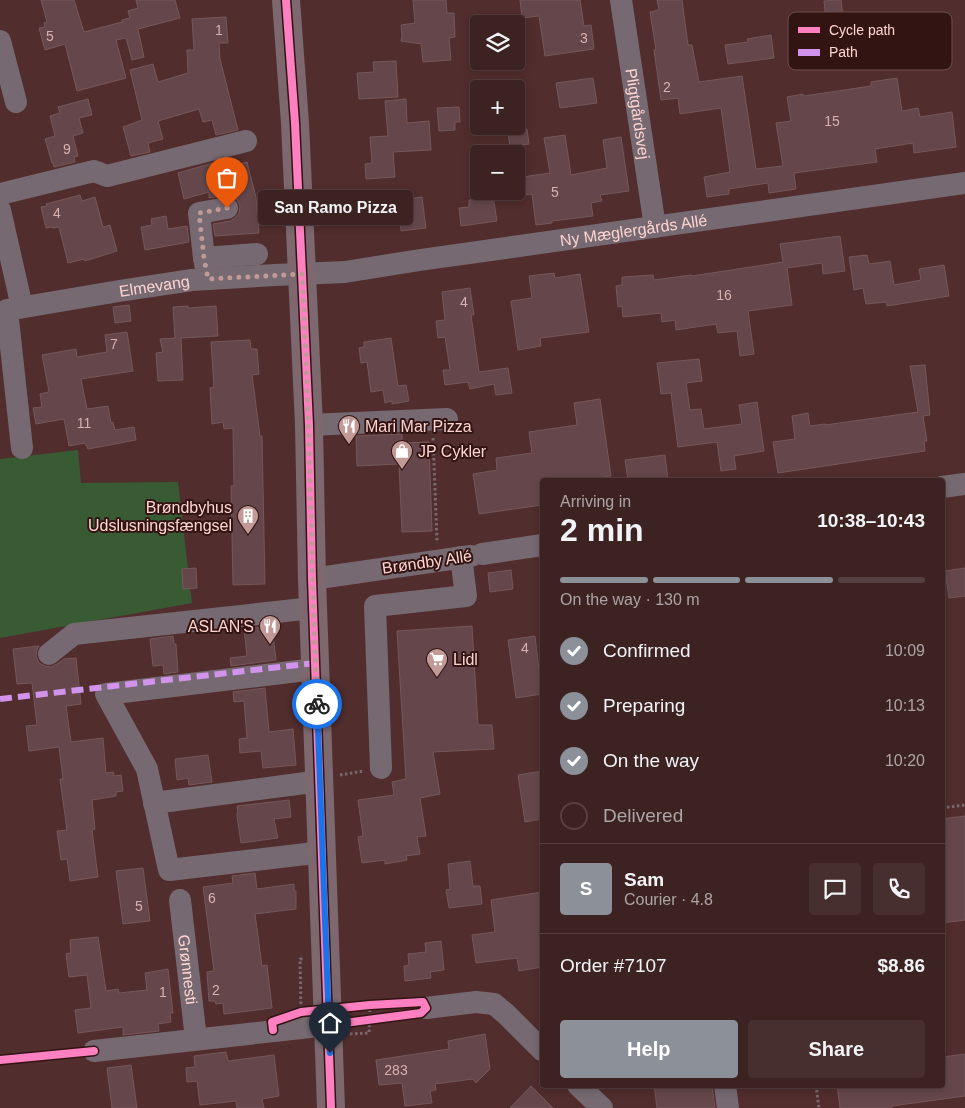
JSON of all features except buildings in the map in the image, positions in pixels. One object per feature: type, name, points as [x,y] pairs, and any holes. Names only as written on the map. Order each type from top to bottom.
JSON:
[{"type":"main road","points":[[286,0],[295,123],[309,425],[312,579],[323,852],[319,1018],[331,1108]]},
{"type":"street","name":"Pligtgårdsvej","points":[[621,0],[655,227]]},
{"type":"street","points":[[0,41],[16,102]]},
{"type":"street","points":[[0,194],[94,171],[107,176],[246,141]]},
{"type":"street","name":"Ny Mæglergårds Allé","points":[[302,274],[344,272],[965,183]]},
{"type":"street","points":[[227,208],[199,213],[206,268],[257,254]]},
{"type":"street","points":[[0,210],[22,307],[7,310],[22,448]]},
{"type":"street","name":"Elmevang","points":[[22,307],[119,291],[206,268],[302,274]]},
{"type":"street","points":[[309,425],[439,419]]},
{"type":"street","points":[[945,487],[965,484]]},
{"type":"street","name":"Brøndby Allé","points":[[312,579],[540,545]]},
{"type":"street","points":[[381,768],[375,606],[466,596],[471,556]]},
{"type":"street","points":[[49,654],[74,634],[313,608]]},
{"type":"street","points":[[315,669],[106,694],[147,769],[169,870],[323,852]]},
{"type":"street","points":[[154,802],[320,780]]},
{"type":"street","name":"Grønnesti","points":[[180,900],[196,1039]]},
{"type":"street","points":[[426,1008],[476,1002],[494,1004],[540,1048]]},
{"type":"street","points":[[94,1051],[273,1030],[319,1018]]},
{"type":"street","points":[[581,1088],[602,1108]]},
{"type":"street","points":[[725,1088],[728,1108]]},
{"type":"path","points":[[438,561],[439,419]]},
{"type":"path","points":[[320,780],[381,768]]},
{"type":"path","points":[[945,808],[965,805]]},
{"type":"path","points":[[300,959],[301,1012]]},
{"type":"path","points":[[362,1006],[370,1008],[379,1004]]},
{"type":"path","points":[[370,1008],[370,1033]]},
{"type":"path","points":[[273,1030],[272,1022],[301,1012],[319,1018]]},
{"type":"path","points":[[366,1020],[375,1019]]},
{"type":"path","points":[[816,1088],[819,1108]]},
{"type":"green space","points":[[78,450],[81,483],[178,482],[192,603],[0,638],[0,459]]},
{"type":"marked path","points":[[0,699],[315,663]]},
{"type":"cycle path","points":[[286,0],[295,123],[309,425],[312,579],[331,1108]]},
{"type":"cycle path","points":[[273,1030],[272,1022],[301,1012],[423,1002],[426,1008],[421,1013],[329,1025]]},
{"type":"cycle path","points":[[0,1060],[94,1051]]},
{"type":"way so far","points":[[227,208],[199,213],[208,279],[302,274],[309,425],[317,704]]},
{"type":"place","name":"San Ramo Pizza","points":[[227,208]]},
{"type":"place","name":"Mari Mar Pizza","points":[[349,445]]},
{"type":"place","name":"JP Cykler","points":[[402,470]]},
{"type":"place","name":"Brøndbyhus Udslusningsfængsel","points":[[248,535]]},
{"type":"place","name":"ASLAN'S","points":[[270,645]]},
{"type":"place","name":"Lidl","points":[[437,678]]},
{"type":"route","points":[[317,704],[330,1053]]}]
